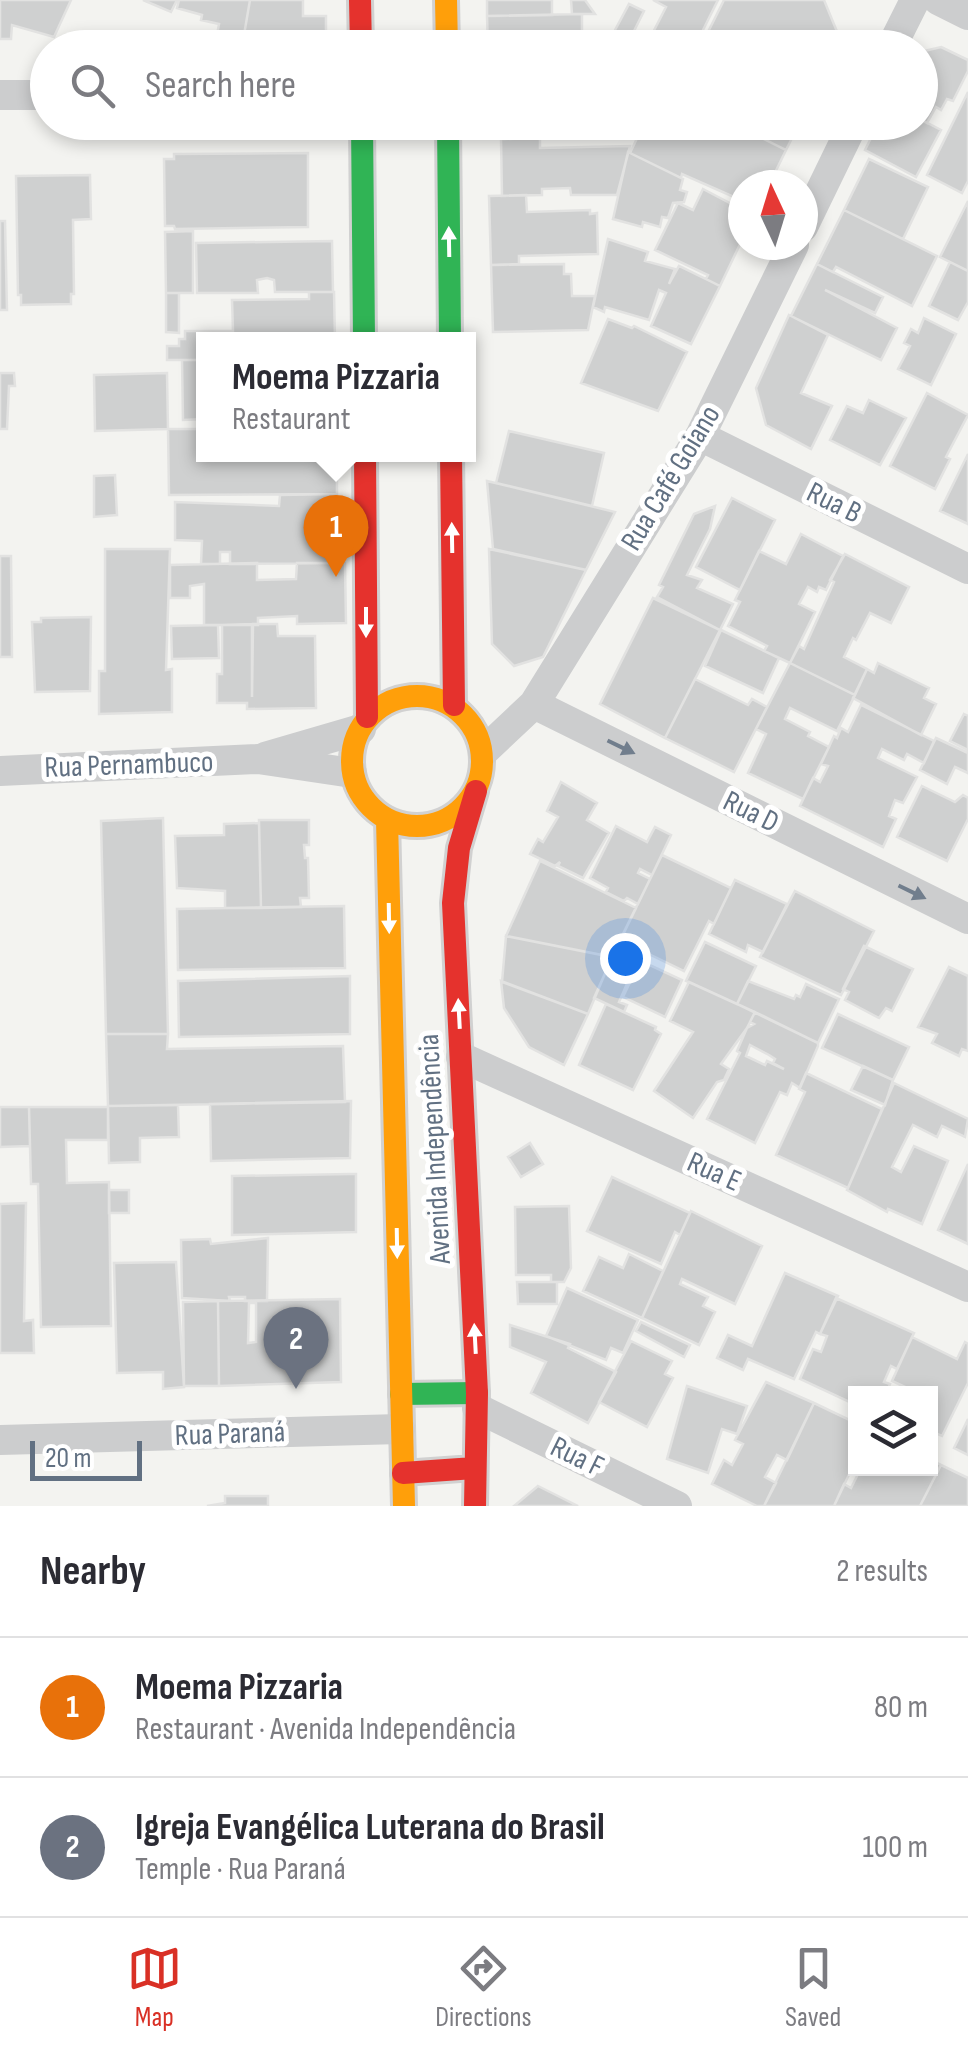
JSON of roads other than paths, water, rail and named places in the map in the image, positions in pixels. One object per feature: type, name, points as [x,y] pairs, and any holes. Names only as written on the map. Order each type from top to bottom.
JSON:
[{"type":"street","points":[[360,0],[361,30]]},
{"type":"street","points":[[446,0],[447,30]]},
{"type":"street","points":[[900,30],[914,0]]},
{"type":"street","points":[[938,0],[968,16]]},
{"type":"street","points":[[0,96],[30,95]]},
{"type":"street","points":[[362,140],[364,332]]},
{"type":"street","points":[[448,140],[450,332]]},
{"type":"street","points":[[818,196],[845,140]]},
{"type":"street","name":"Rua Café Goiano","points":[[483,752],[534,704],[700,436],[787,260]]},
{"type":"street","name":"Rua B","points":[[700,436],[968,569]]},
{"type":"street","points":[[364,723],[365,462]]},
{"type":"street","points":[[451,462],[454,705]]},
{"type":"street","points":[[424,695],[454,705],[474,726],[483,752],[476,792],[454,817],[420,827],[386,820],[364,800],[352,773],[353,743],[364,723],[393,699],[424,695]]},
{"type":"street","name":"Rua D","points":[[534,704],[968,920]]},
{"type":"street","name":"Rua Pernambuco","points":[[258,759],[364,723]]},
{"type":"street","name":"Rua Pernambuco","points":[[0,770],[258,759],[352,773]]},
{"type":"street","name":"Avenida Independência","points":[[475,1506],[477,1400],[454,904],[458,848],[476,792]]},
{"type":"street","name":"Avenida Independência","points":[[386,820],[404,1506]]},
{"type":"street","name":"Rua E","points":[[460,1057],[968,1288]]},
{"type":"street","points":[[401,1394],[477,1400]]},
{"type":"street","name":"Rua F","points":[[477,1400],[677,1506]]},
{"type":"street","name":"Rua Paraná","points":[[0,1440],[400,1429]]},
{"type":"street","points":[[403,1473],[474,1468]]},
{"type":"place","name":"Moema Pizzaria","points":[[336,577]]},
{"type":"place","name":"Igreja Evangélica Luterana do Brasil","points":[[296,1389]]}]
